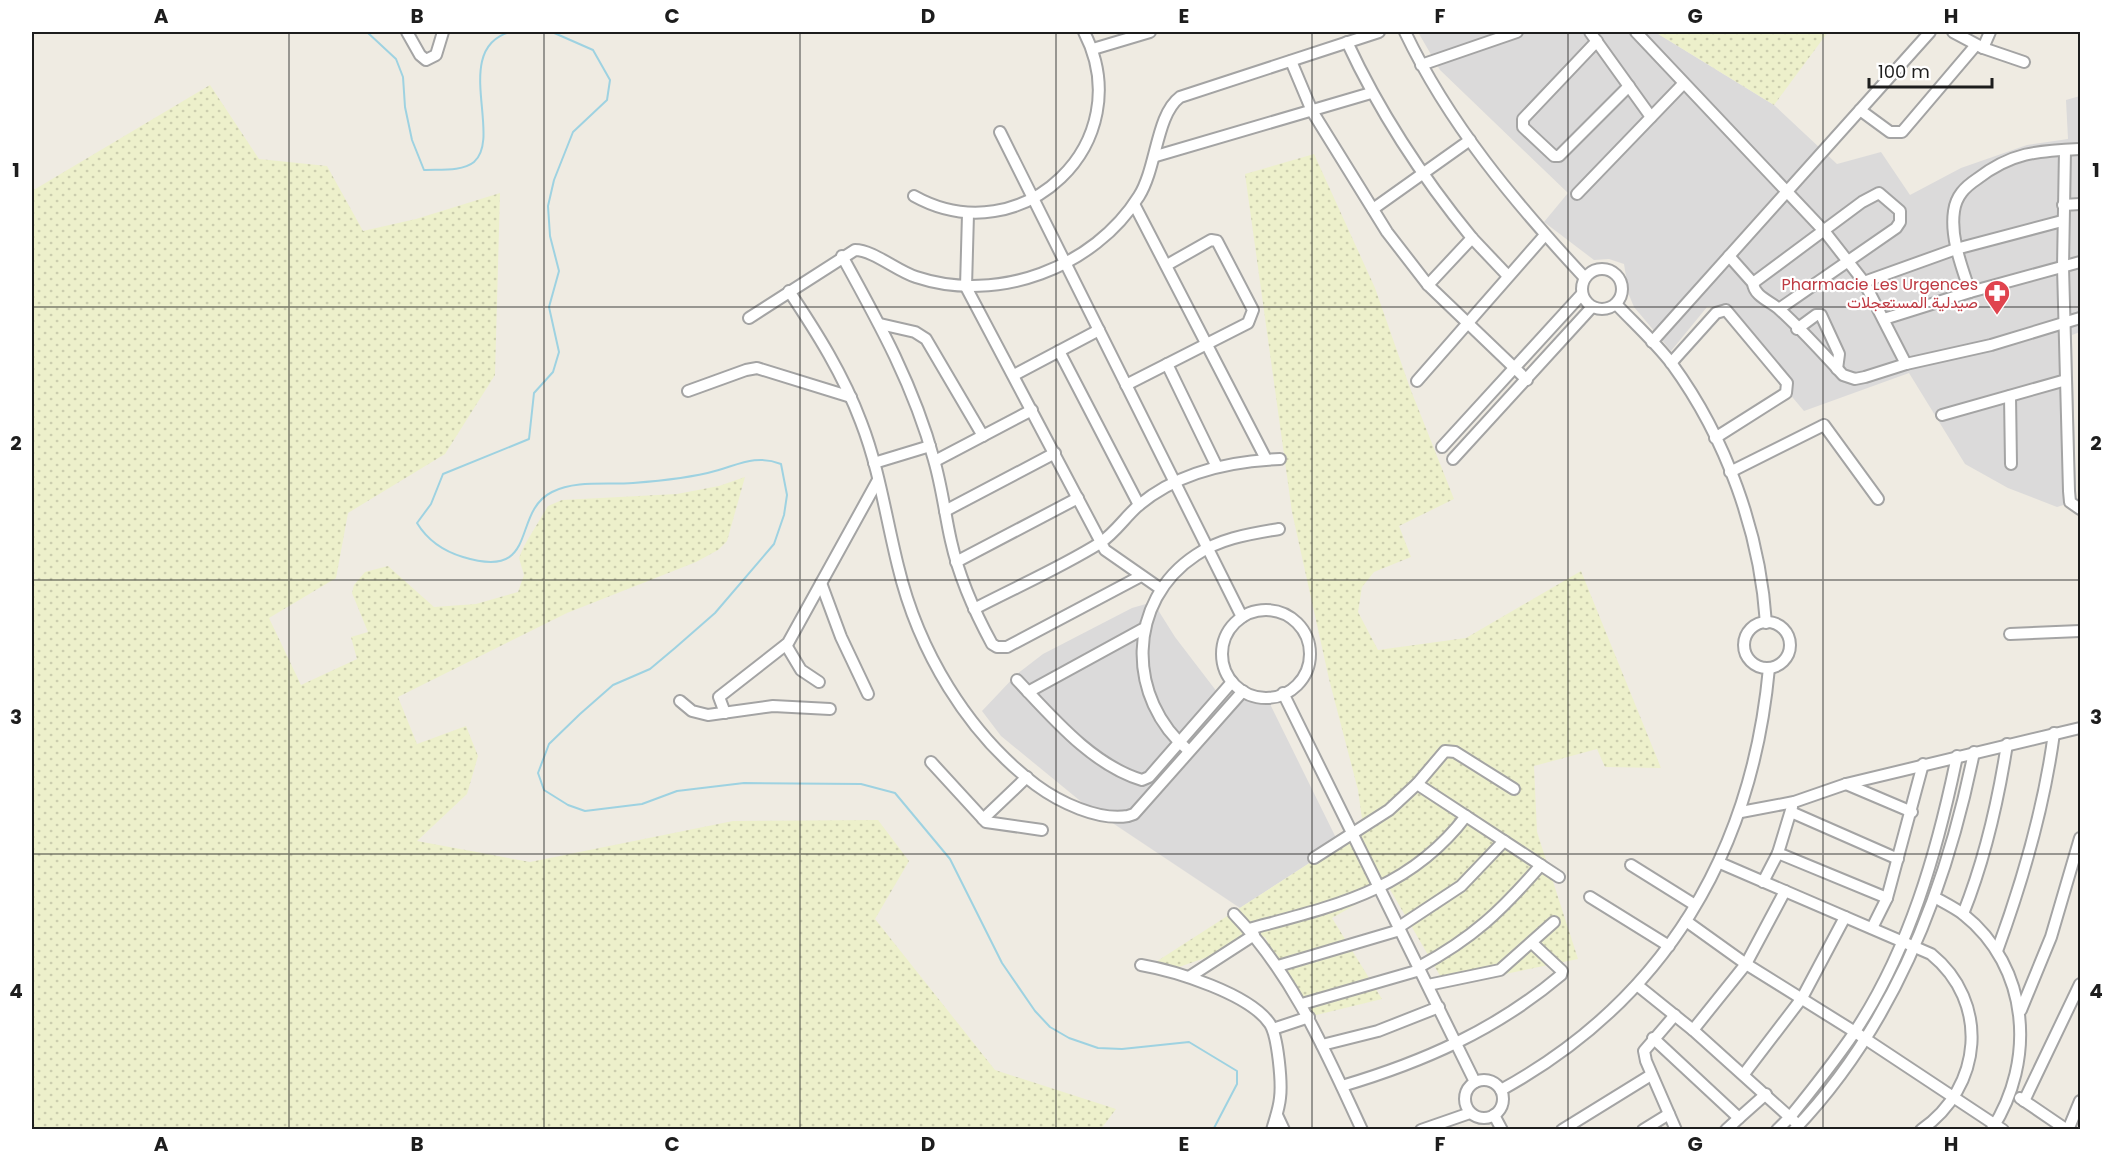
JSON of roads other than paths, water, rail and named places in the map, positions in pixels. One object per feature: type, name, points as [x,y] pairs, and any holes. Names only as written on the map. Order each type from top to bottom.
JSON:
[{"type":"street","points":[[407,32],[420,55],[429,60],[436,55],[443,32]]},
{"type":"street","points":[[914,196],[943,209],[968,214],[1000,211],[1033,198],[1053,185],[1070,169],[1089,139],[1096,117],[1099,94],[1093,49],[1084,32]]},
{"type":"street","points":[[1093,49],[1150,32]]},
{"type":"street","points":[[749,318],[851,251],[863,250],[915,277],[966,287],[1012,282],[1066,263],[1109,232],[1134,204],[1145,185],[1156,156],[1166,112],[1179,97],[1378,32]]},
{"type":"street","points":[[1405,32],[1421,64],[1470,140],[1545,235],[1585,278]]},
{"type":"street","points":[[1421,64],[1517,32]]},
{"type":"street","points":[[1636,32],[1683,84],[1725,125],[1784,192],[1825,232],[1864,282],[1906,364]]},
{"type":"street","points":[[1652,342],[1784,192],[1930,32]]},
{"type":"street","points":[[1953,32],[1979,46],[2024,62]]},
{"type":"street","points":[[1860,110],[1890,132],[1902,132],[1990,32]]},
{"type":"street","points":[[1629,86],[1559,156],[1554,156],[1522,127],[1523,119],[1594,36],[1651,117]]},
{"type":"street","points":[[1347,42],[1371,93],[1422,174],[1472,238],[1508,276]]},
{"type":"street","points":[[1291,61],[1312,111],[1373,209],[1428,285],[1527,380]]},
{"type":"street","points":[[1577,194],[1683,84]]},
{"type":"street","points":[[1156,156],[1371,93]]},
{"type":"street","points":[[1000,132],[1242,617]]},
{"type":"street","points":[[1373,209],[1470,140]]},
{"type":"street","points":[[1970,292],[1956,249],[1953,212],[1964,188],[2001,161],[2022,154],[2080,149]]},
{"type":"street","points":[[2065,150],[2062,267],[2069,498],[2073,506],[2080,509]]},
{"type":"street","points":[[1753,283],[1875,194],[1884,194],[1900,211],[1900,222],[1896,228],[1779,309]]},
{"type":"street","points":[[1134,204],[1266,459]]},
{"type":"street","points":[[2062,205],[2080,204]]},
{"type":"street","points":[[968,214],[966,287],[1100,542],[1109,555],[1161,589]]},
{"type":"street","points":[[1864,282],[1956,249],[2062,221]]},
{"type":"street","points":[[1417,381],[1545,235]]},
{"type":"street","points":[[1428,285],[1472,238]]},
{"type":"street","points":[[1126,385],[1248,322],[1252,313],[1219,243],[1211,240],[1167,265]]},
{"type":"street","points":[[842,256],[901,366],[935,461],[956,562],[974,609],[992,644],[1004,648],[1141,576]]},
{"type":"street","points":[[1729,256],[1753,283],[1760,296],[1779,309],[1837,369],[1847,377],[1855,379],[1906,364],[1945,357],[2080,318]]},
{"type":"street","points":[[1884,319],[1970,292],[2080,262]]},
{"type":"street","points":[[1442,447],[1516,369],[1582,294],[1585,278],[1595,269],[1609,270],[1620,278],[1623,292],[1616,304],[1605,309],[1592,307],[1582,294]]},
{"type":"street","points":[[789,291],[826,347],[851,397],[874,463],[903,585],[930,654],[970,718],[996,749],[1027,777],[1069,805],[1124,817],[1134,814],[1243,691]]},
{"type":"street","points":[[1616,304],[1671,363],[1715,438],[1730,472],[1758,559],[1766,623]]},
{"type":"street","points":[[1453,459],[1592,307]]},
{"type":"street","points":[[1671,363],[1716,313],[1726,310],[1787,383],[1786,393],[1715,438]]},
{"type":"street","points":[[1797,329],[1816,315],[1821,315],[1839,354],[1837,369]]},
{"type":"street","points":[[880,324],[915,333],[926,339],[983,436]]},
{"type":"street","points":[[1014,375],[1099,330]]},
{"type":"street","points":[[1059,351],[1139,505]]},
{"type":"street","points":[[1167,364],[1217,467]]},
{"type":"street","points":[[688,391],[757,368],[851,397]]},
{"type":"street","points":[[1942,415],[2066,380]]},
{"type":"street","points":[[2010,396],[2012,464]]},
{"type":"street","points":[[935,461],[1032,410]]},
{"type":"street","points":[[1730,472],[1824,425],[1878,499]]},
{"type":"street","points":[[874,463],[930,446]]},
{"type":"street","points":[[945,511],[1055,453]]},
{"type":"street","points":[[974,609],[1100,542],[1139,505],[1174,482],[1217,467],[1266,459],[1281,459]]},
{"type":"street","points":[[725,713],[719,700],[720,696],[786,645],[878,480]]},
{"type":"street","points":[[956,562],[1078,498]]},
{"type":"street","points":[[1189,751],[1158,717],[1149,696],[1142,661],[1143,629],[1151,606],[1161,589],[1182,566],[1207,548],[1236,537],[1279,529]]},
{"type":"street","points":[[821,583],[868,694]]},
{"type":"street","points":[[1256,612],[1278,612],[1291,619],[1305,636],[1309,650],[1306,672],[1297,684],[1283,693],[1264,698],[1243,691],[1232,682],[1222,662],[1222,647],[1227,633],[1242,617],[1256,612]]},
{"type":"street","points":[[1766,623],[1784,630],[1790,643],[1787,657],[1776,666],[1769,668],[1761,667],[1749,658],[1744,644],[1750,630],[1766,623]]},
{"type":"street","points":[[1029,692],[1143,629]]},
{"type":"street","points":[[2010,634],[2080,631]]},
{"type":"street","points":[[786,645],[801,670],[819,682]]},
{"type":"street","points":[[1501,1090],[1531,1074],[1580,1040],[1636,985],[1669,946],[1686,921],[1720,863],[1741,813],[1757,755],[1769,668]]},
{"type":"street","points":[[1017,680],[1077,740],[1104,760],[1140,780],[1149,777],[1232,682]]},
{"type":"street","points":[[1283,693],[1476,1082]]},
{"type":"street","points":[[680,702],[688,709],[702,715],[786,705],[830,709]]},
{"type":"street","points":[[1741,813],[1792,807],[1846,784],[2080,728]]},
{"type":"street","points":[[1997,951],[2035,837],[2048,780],[2054,733]]},
{"type":"street","points":[[1963,914],[1975,883],[1992,823],[2007,744]]},
{"type":"street","points":[[1314,858],[1389,810],[1417,784],[1439,755],[1448,751],[1455,752],[1514,789]]},
{"type":"street","points":[[1777,1130],[1796,1125],[1866,1039],[1916,947],[1936,898],[1961,814],[1974,752]]},
{"type":"street","points":[[1796,1125],[1855,1032],[1903,941],[1934,856],[1957,756]]},
{"type":"street","points":[[931,762],[982,819],[992,825],[1042,830]]},
{"type":"street","points":[[1872,928],[1887,898],[1912,812],[1923,764]]},
{"type":"street","points":[[982,819],[1027,777]]},
{"type":"street","points":[[1417,784],[1559,877]]},
{"type":"street","points":[[1846,784],[1912,812]]},
{"type":"street","points":[[1763,882],[1778,853],[1792,807]]},
{"type":"street","points":[[1792,807],[1898,859]]},
{"type":"street","points":[[1189,977],[1252,932],[1380,889],[1426,858],[1466,816]]},
{"type":"street","points":[[2020,1010],[2051,937],[2080,838]]},
{"type":"street","points":[[1278,966],[1400,929],[1461,886],[1504,841]]},
{"type":"street","points":[[1778,853],[1887,898]]},
{"type":"street","points":[[1720,863],[1903,941],[1931,954],[1947,967],[1959,984],[1971,1022],[1970,1062],[1953,1099],[1943,1112],[1921,1130]]},
{"type":"street","points":[[1302,1004],[1420,968],[1480,929],[1505,906],[1541,865]]},
{"type":"street","points":[[1631,865],[1695,905]]},
{"type":"street","points":[[1694,1030],[1746,964],[1785,891]]},
{"type":"street","points":[[1590,897],[1669,946]]},
{"type":"street","points":[[1686,921],[1746,964],[1866,1039],[1997,1128],[2012,1093],[2020,1054],[2020,1010],[1997,951],[1963,914],[1936,898]]},
{"type":"street","points":[[1234,914],[1252,932],[1278,966],[1302,1004],[1362,1130]]},
{"type":"street","points":[[1744,1074],[1802,998],[1845,917]]},
{"type":"street","points":[[1428,985],[1500,970],[1554,922]]},
{"type":"street","points":[[1342,1086],[1399,1068],[1457,1044],[1506,1017],[1561,975],[1561,969],[1532,942]]},
{"type":"street","points":[[1141,965],[1189,977],[1224,992],[1256,1010],[1273,1029],[1281,1097],[1272,1130]]},
{"type":"street","points":[[2024,1101],[2080,984]]},
{"type":"street","points":[[1636,985],[1694,1030],[1766,1094],[1796,1125]]},
{"type":"street","points":[[1322,1045],[1378,1031],[1439,1007]]},
{"type":"street","points":[[1675,1015],[1644,1051],[1676,1130]]},
{"type":"street","points":[[1273,1029],[1309,1017]]},
{"type":"street","points":[[1653,1038],[1739,1118]]},
{"type":"street","points":[[1562,1130],[1652,1075]]},
{"type":"street","points":[[1489,1080],[1501,1090],[1502,1107],[1494,1115],[1482,1118],[1470,1113],[1465,1095],[1476,1082],[1489,1080]]},
{"type":"street","points":[[2012,1093],[2068,1130],[2080,1101]]},
{"type":"street","points":[[1726,1130],[1766,1094]]},
{"type":"street","points":[[1421,1130],[1470,1113]]},
{"type":"street","points":[[1643,1130],[1669,1114]]},
{"type":"street","points":[[1277,1115],[1284,1130]]},
{"type":"street","points":[[1494,1115],[1502,1130]]},
{"type":"waterway","points":[[367,32],[396,59],[403,77],[405,107],[412,140],[424,170],[457,169],[474,162],[481,150],[484,134],[480,74],[484,56],[493,41],[510,32]]},
{"type":"waterway","points":[[552,32],[593,50],[610,80],[607,100],[573,132],[554,180],[548,206],[550,236],[559,271],[549,307],[559,352],[553,372],[534,393],[529,439],[443,474],[431,504],[417,523],[431,540],[449,552],[487,562],[504,560],[514,553],[531,514],[539,502],[561,488],[674,479],[763,460],[781,464],[787,495],[784,515],[774,544],[715,613],[650,669],[613,685],[549,744],[538,773],[544,790],[568,805],[585,811],[642,804],[677,791],[744,783],[861,784],[895,793],[950,859],[1002,963],[1035,1011],[1050,1027],[1069,1038],[1098,1048],[1122,1049],[1189,1042],[1237,1071],[1237,1084],[1213,1130]]},
{"type":"place","name":"Pharmacie Les Urgences صيدلية المستعجلات","points":[[1997,316]]}]
